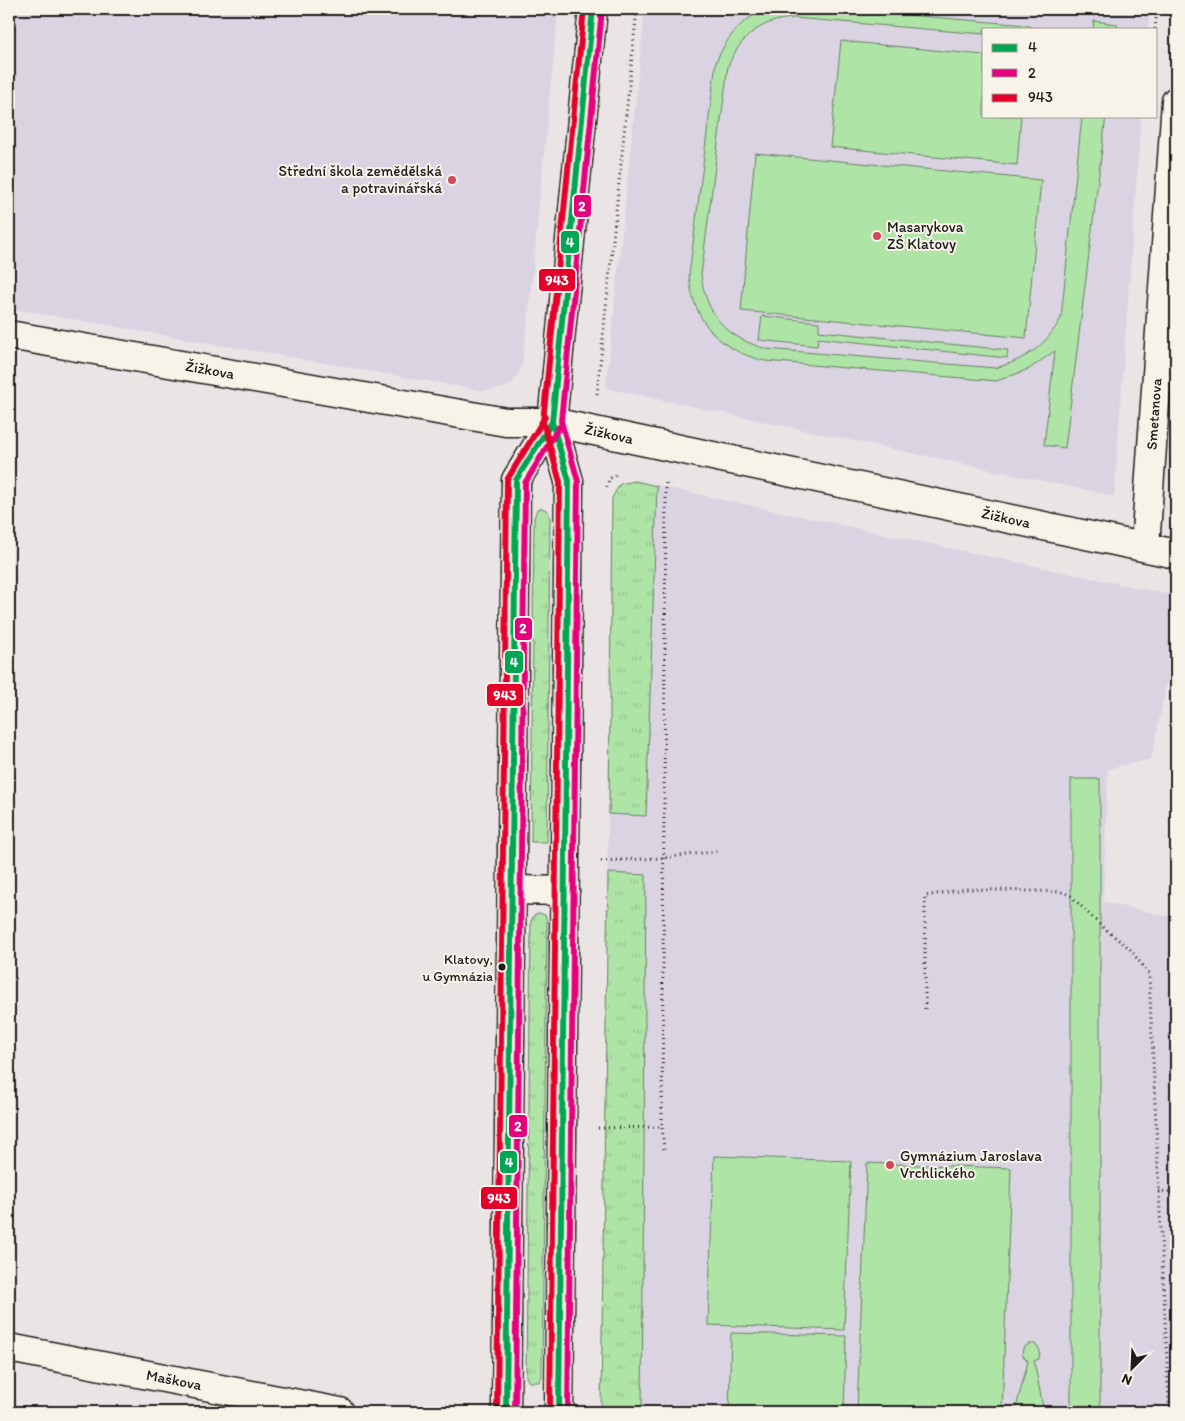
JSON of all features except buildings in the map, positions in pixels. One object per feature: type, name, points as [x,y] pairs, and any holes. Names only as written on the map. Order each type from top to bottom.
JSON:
[{"type":"street","points":[[559,1412],[569,481],[552,422],[593,9]]},
{"type":"street","name":"Smetanova","points":[[1146,547],[1176,101]]},
{"type":"street","name":"Žižkova","points":[[9,335],[506,422],[552,422],[1176,554]]},
{"type":"street","points":[[506,1412],[516,480],[552,422]]},
{"type":"street","points":[[512,890],[565,890]]},
{"type":"street","name":"Maškova","points":[[9,1348],[340,1412]]},
{"type":"path","points":[[606,395],[597,394],[637,9]]},
{"type":"path","points":[[1155,28],[1157,9]]},
{"type":"path","points":[[604,495],[609,479],[623,471]]},
{"type":"path","points":[[664,1149],[662,1127],[666,480],[673,482]]},
{"type":"path","points":[[598,870],[598,861],[663,858],[718,851]]},
{"type":"path","points":[[925,1009],[925,896],[966,889],[1063,892],[1071,896],[1100,926],[1129,948],[1149,974],[1158,1191],[1170,1405],[1174,1412]]},
{"type":"path","points":[[595,1138],[595,1128],[662,1127]]},
{"type":"path","points":[[1158,1191],[1176,1192]]},
{"type":"shaded area","points":[[9,9],[558,9],[528,320],[521,369],[512,383],[503,388],[484,391],[9,308]]},
{"type":"shaded area","name":"Masarykova ZŠ Klatovy","points":[[645,9],[1149,9],[1148,28],[982,28],[982,118],[1141,118],[1114,496],[606,388]]},
{"type":"shaded area","name":"Gymnázium Jaroslava Vrchlického","points":[[635,481],[1176,596],[1176,638],[1151,759],[1108,769],[1103,902],[1176,918],[1176,1412],[601,1412],[612,498],[620,484]]},
{"type":"green space","points":[[769,9],[836,9],[1026,25],[1034,28],[982,28],[982,34],[794,18],[782,19],[762,26],[739,46],[728,66],[701,275],[708,303],[721,324],[741,339],[767,349],[995,368],[1016,361],[1034,351],[1049,336],[1061,318],[1082,118],[1106,118],[1065,448],[1044,445],[1055,351],[1029,369],[997,381],[765,361],[734,350],[711,332],[696,307],[689,275],[716,62],[725,44],[736,29],[759,13]]},
{"type":"green space","points":[[1094,21],[1117,24],[1117,28],[1093,28]]},
{"type":"green space","points":[[841,41],[982,55],[982,118],[1021,118],[1017,165],[830,147]]},
{"type":"green space","points":[[755,153],[1041,180],[1026,338],[741,311]]},
{"type":"green space","points":[[762,316],[819,322],[819,331],[1008,350],[1007,358],[818,338],[817,346],[759,340]]},
{"type":"green space","points":[[635,481],[657,486],[646,816],[609,814],[612,498],[620,484]]},
{"type":"green space","points":[[542,508],[548,511],[550,518],[547,842],[531,842],[534,518],[537,509]]},
{"type":"green space","points":[[1071,779],[1100,779],[1100,1412],[1071,1412]]},
{"type":"green space","points":[[608,873],[646,875],[642,1412],[601,1412]]},
{"type":"green space","points":[[539,913],[545,915],[547,921],[542,1377],[539,1382],[529,1382],[526,1377],[531,921],[534,915]]},
{"type":"green space","points":[[714,1156],[851,1161],[844,1330],[708,1325]]},
{"type":"green space","points":[[867,1163],[1011,1168],[1002,1412],[857,1412]]},
{"type":"green space","points":[[731,1333],[846,1336],[844,1412],[729,1412]]},
{"type":"green space","points":[[1029,1344],[1035,1344],[1040,1350],[1039,1359],[1034,1361],[1044,1412],[1015,1412],[1028,1361],[1022,1355],[1023,1348]]},
{"type":"transit line","name":"943","points":[[550,1412],[560,482],[543,422],[584,9]]},
{"type":"transit line","name":"4","points":[[559,1412],[569,481],[552,422],[593,9]]},
{"type":"transit line","name":"2","points":[[568,1412],[578,481],[561,421],[602,10]]},
{"type":"transit line","name":"943","points":[[497,1412],[507,480],[545,417]]},
{"type":"transit line","name":"4","points":[[506,1412],[516,480],[552,422]]},
{"type":"transit line","name":"2","points":[[515,1412],[525,483],[559,427]]},
{"type":"place","name":"Střední škola zemědělská a potravinářská","points":[[452,180]]},
{"type":"place","name":"Masarykova ZŠ Klatovy","points":[[877,236]]},
{"type":"place","name":"Klatovy, u Gymnázia","points":[[502,967]]},
{"type":"place","name":"Gymnázium Jaroslava Vrchlického","points":[[890,1165]]}]
